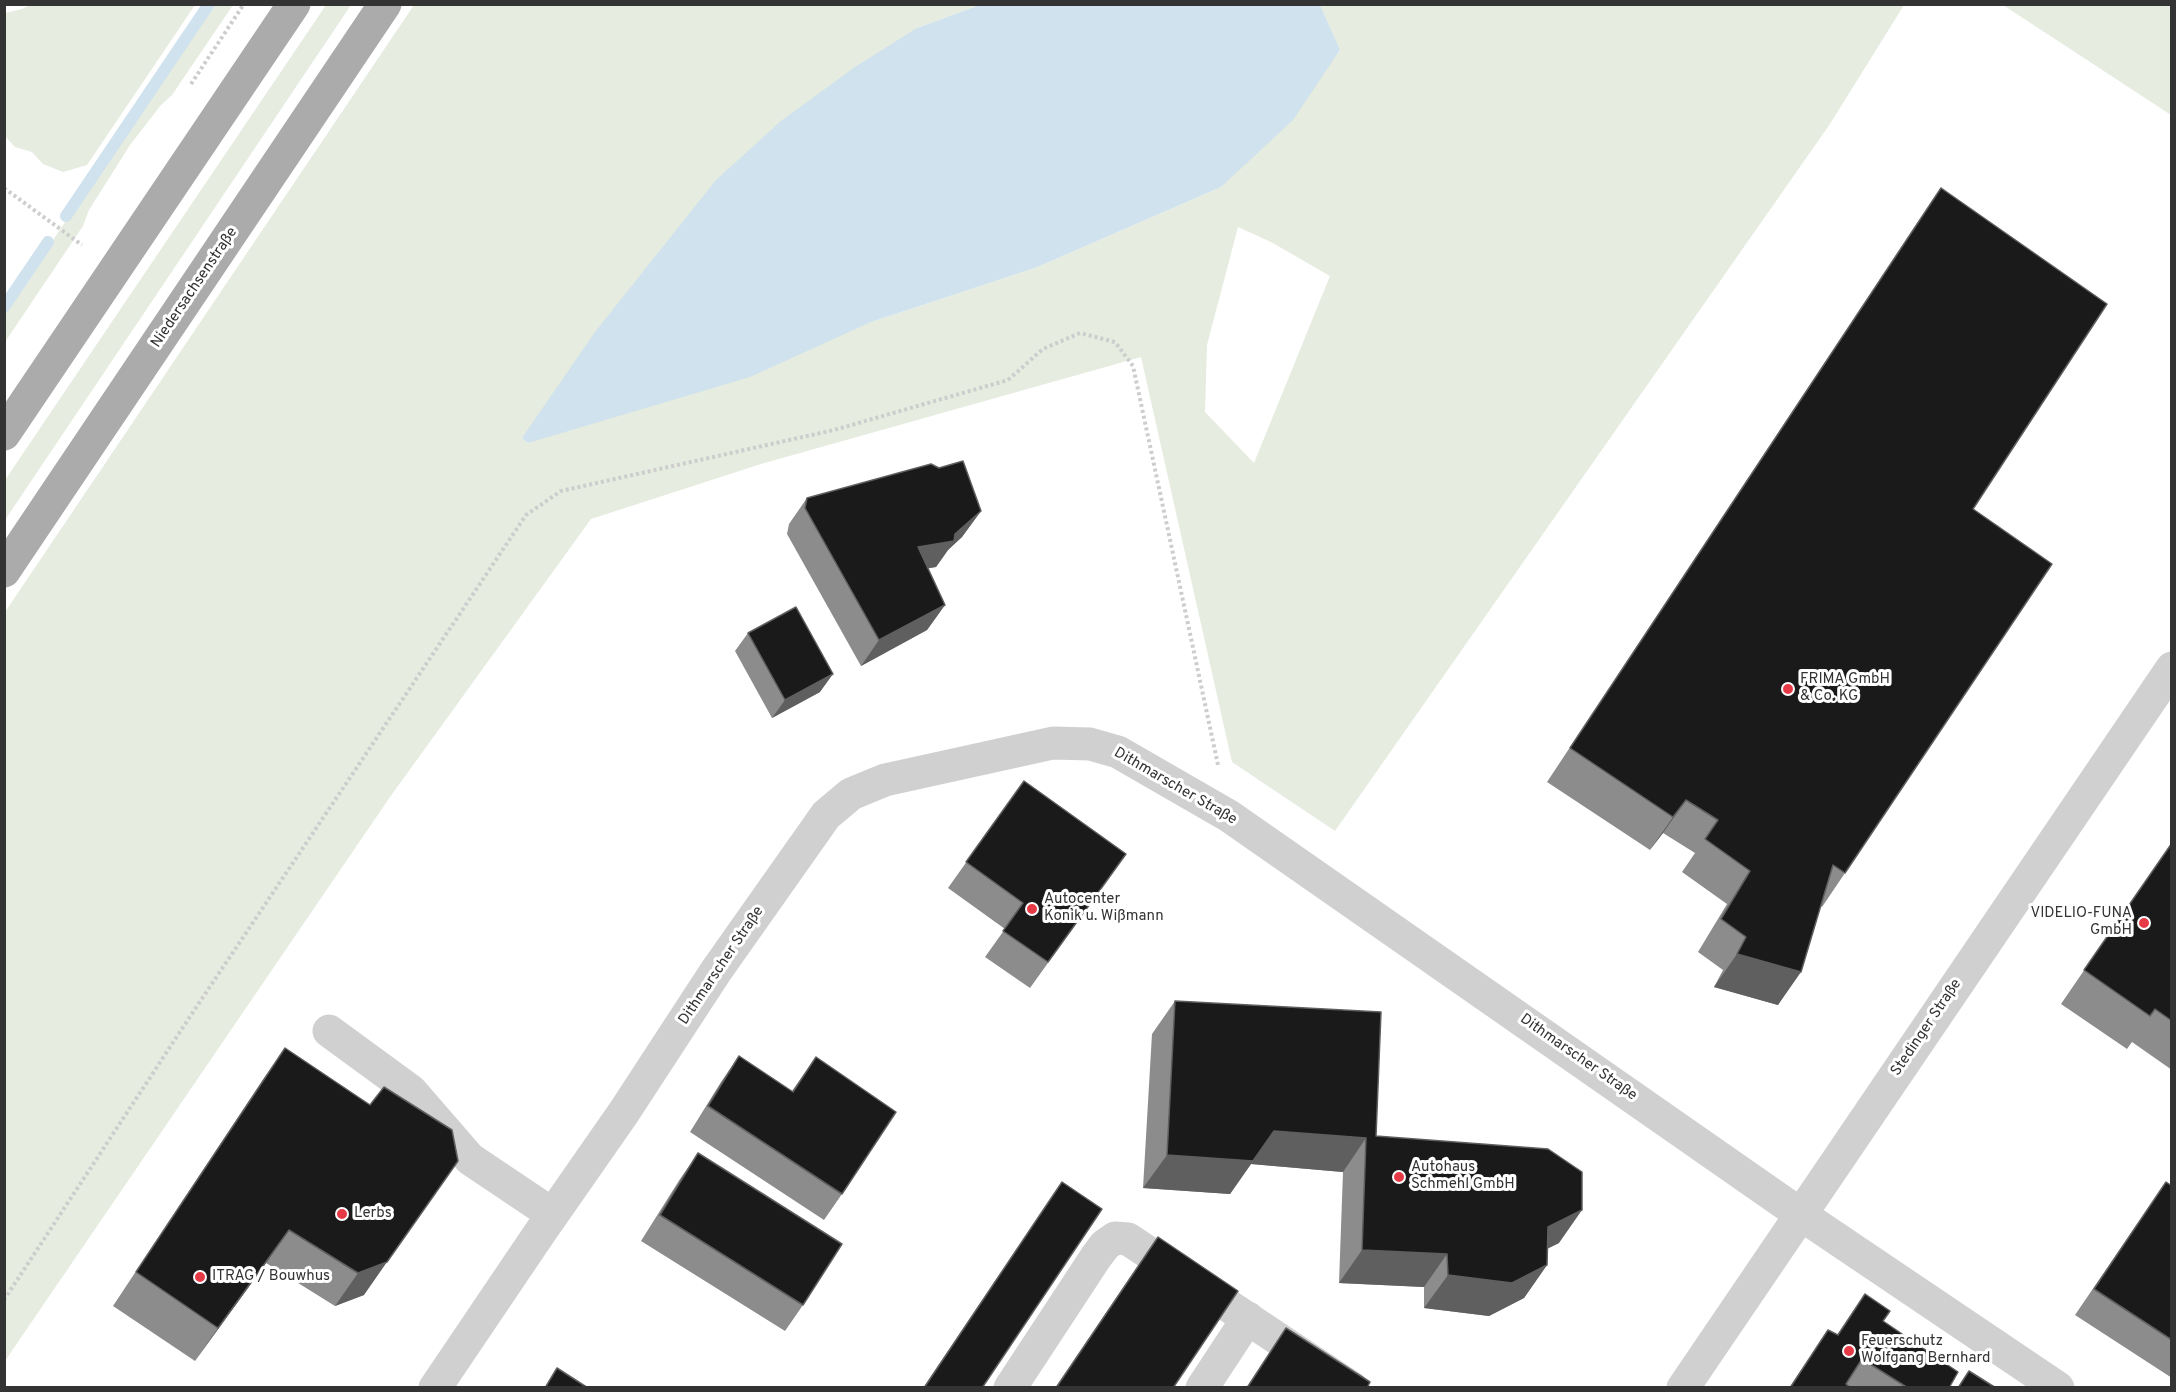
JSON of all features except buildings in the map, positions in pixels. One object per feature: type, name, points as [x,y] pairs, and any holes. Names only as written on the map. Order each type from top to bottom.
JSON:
[{"type":"main road","points":[[4,434],[294,4]]},
{"type":"main road","name":"Niedersachsenstraße","points":[[4,571],[385,4]]},
{"type":"street","name":"Stedinger Straße","points":[[1683,1388],[2172,668]]},
{"type":"street","name":"Dithmarscher Straße","points":[[435,1388],[624,1112],[716,971],[826,815],[851,794],[885,780],[1053,743],[1090,744],[1118,752],[1229,816],[1800,1214],[2058,1388]]},
{"type":"street","points":[[329,1030],[411,1091],[470,1160],[552,1214]]},
{"type":"street","points":[[1010,1388],[1096,1257],[1105,1245],[1115,1238],[1128,1239],[1352,1388]]},
{"type":"street","points":[[1202,1388],[1248,1318]]},
{"type":"path","points":[[4,188],[82,245]]},
{"type":"path","points":[[4,1300],[195,1009],[526,514],[561,491],[834,430],[1008,380],[1043,349],[1080,333],[1115,342],[1133,366],[1229,816]]},
{"type":"shaded area","points":[[30,5],[195,5],[87,165],[63,172],[43,164],[32,152],[15,147],[5,136],[5,13]]},
{"type":"shaded area","points":[[210,5],[233,5],[172,95],[161,105],[130,145],[89,210],[83,226],[5,342],[5,312]]},
{"type":"shaded area","points":[[326,5],[351,5],[5,520],[5,480]]},
{"type":"shaded area","points":[[414,5],[980,5],[917,28],[522,438],[528,443],[871,322],[1035,268],[1221,187],[1340,51],[1320,5],[1904,5],[1830,124],[1335,831],[1232,762],[1141,357],[761,464],[591,519],[390,797],[5,1361],[5,612]],"holes":[[[1238,227],[1271,242],[1330,276],[1254,463],[1205,412],[1207,345]]]},
{"type":"shaded area","points":[[2003,5],[2171,5],[2171,115]]},
{"type":"water","points":[[980,5],[1320,5],[1340,50],[1293,120],[1221,187],[1035,268],[871,322],[750,377],[528,443],[522,438],[595,332],[716,180],[781,121],[855,67],[917,28]]},
{"type":"waterway","points":[[66,216],[209,4]]},
{"type":"waterway","points":[[4,307],[48,242]]},
{"type":"place","name":"FRIMA GmbH & Co. KG","points":[[1788,689]]},
{"type":"place","name":"Autocenter Konik u. Wißmann","points":[[1032,909]]},
{"type":"place","name":"VIDELIO-FUNA GmbH","points":[[2144,923]]},
{"type":"place","name":"Autohaus Schmehl GmbH","points":[[1399,1177]]},
{"type":"place","name":"Lerbs","points":[[342,1214]]},
{"type":"place","name":"ITRAG / Bouwhus","points":[[200,1277]]},
{"type":"place","name":"Feuerschutz Wolfgang Bernhard","points":[[1849,1351]]}]
